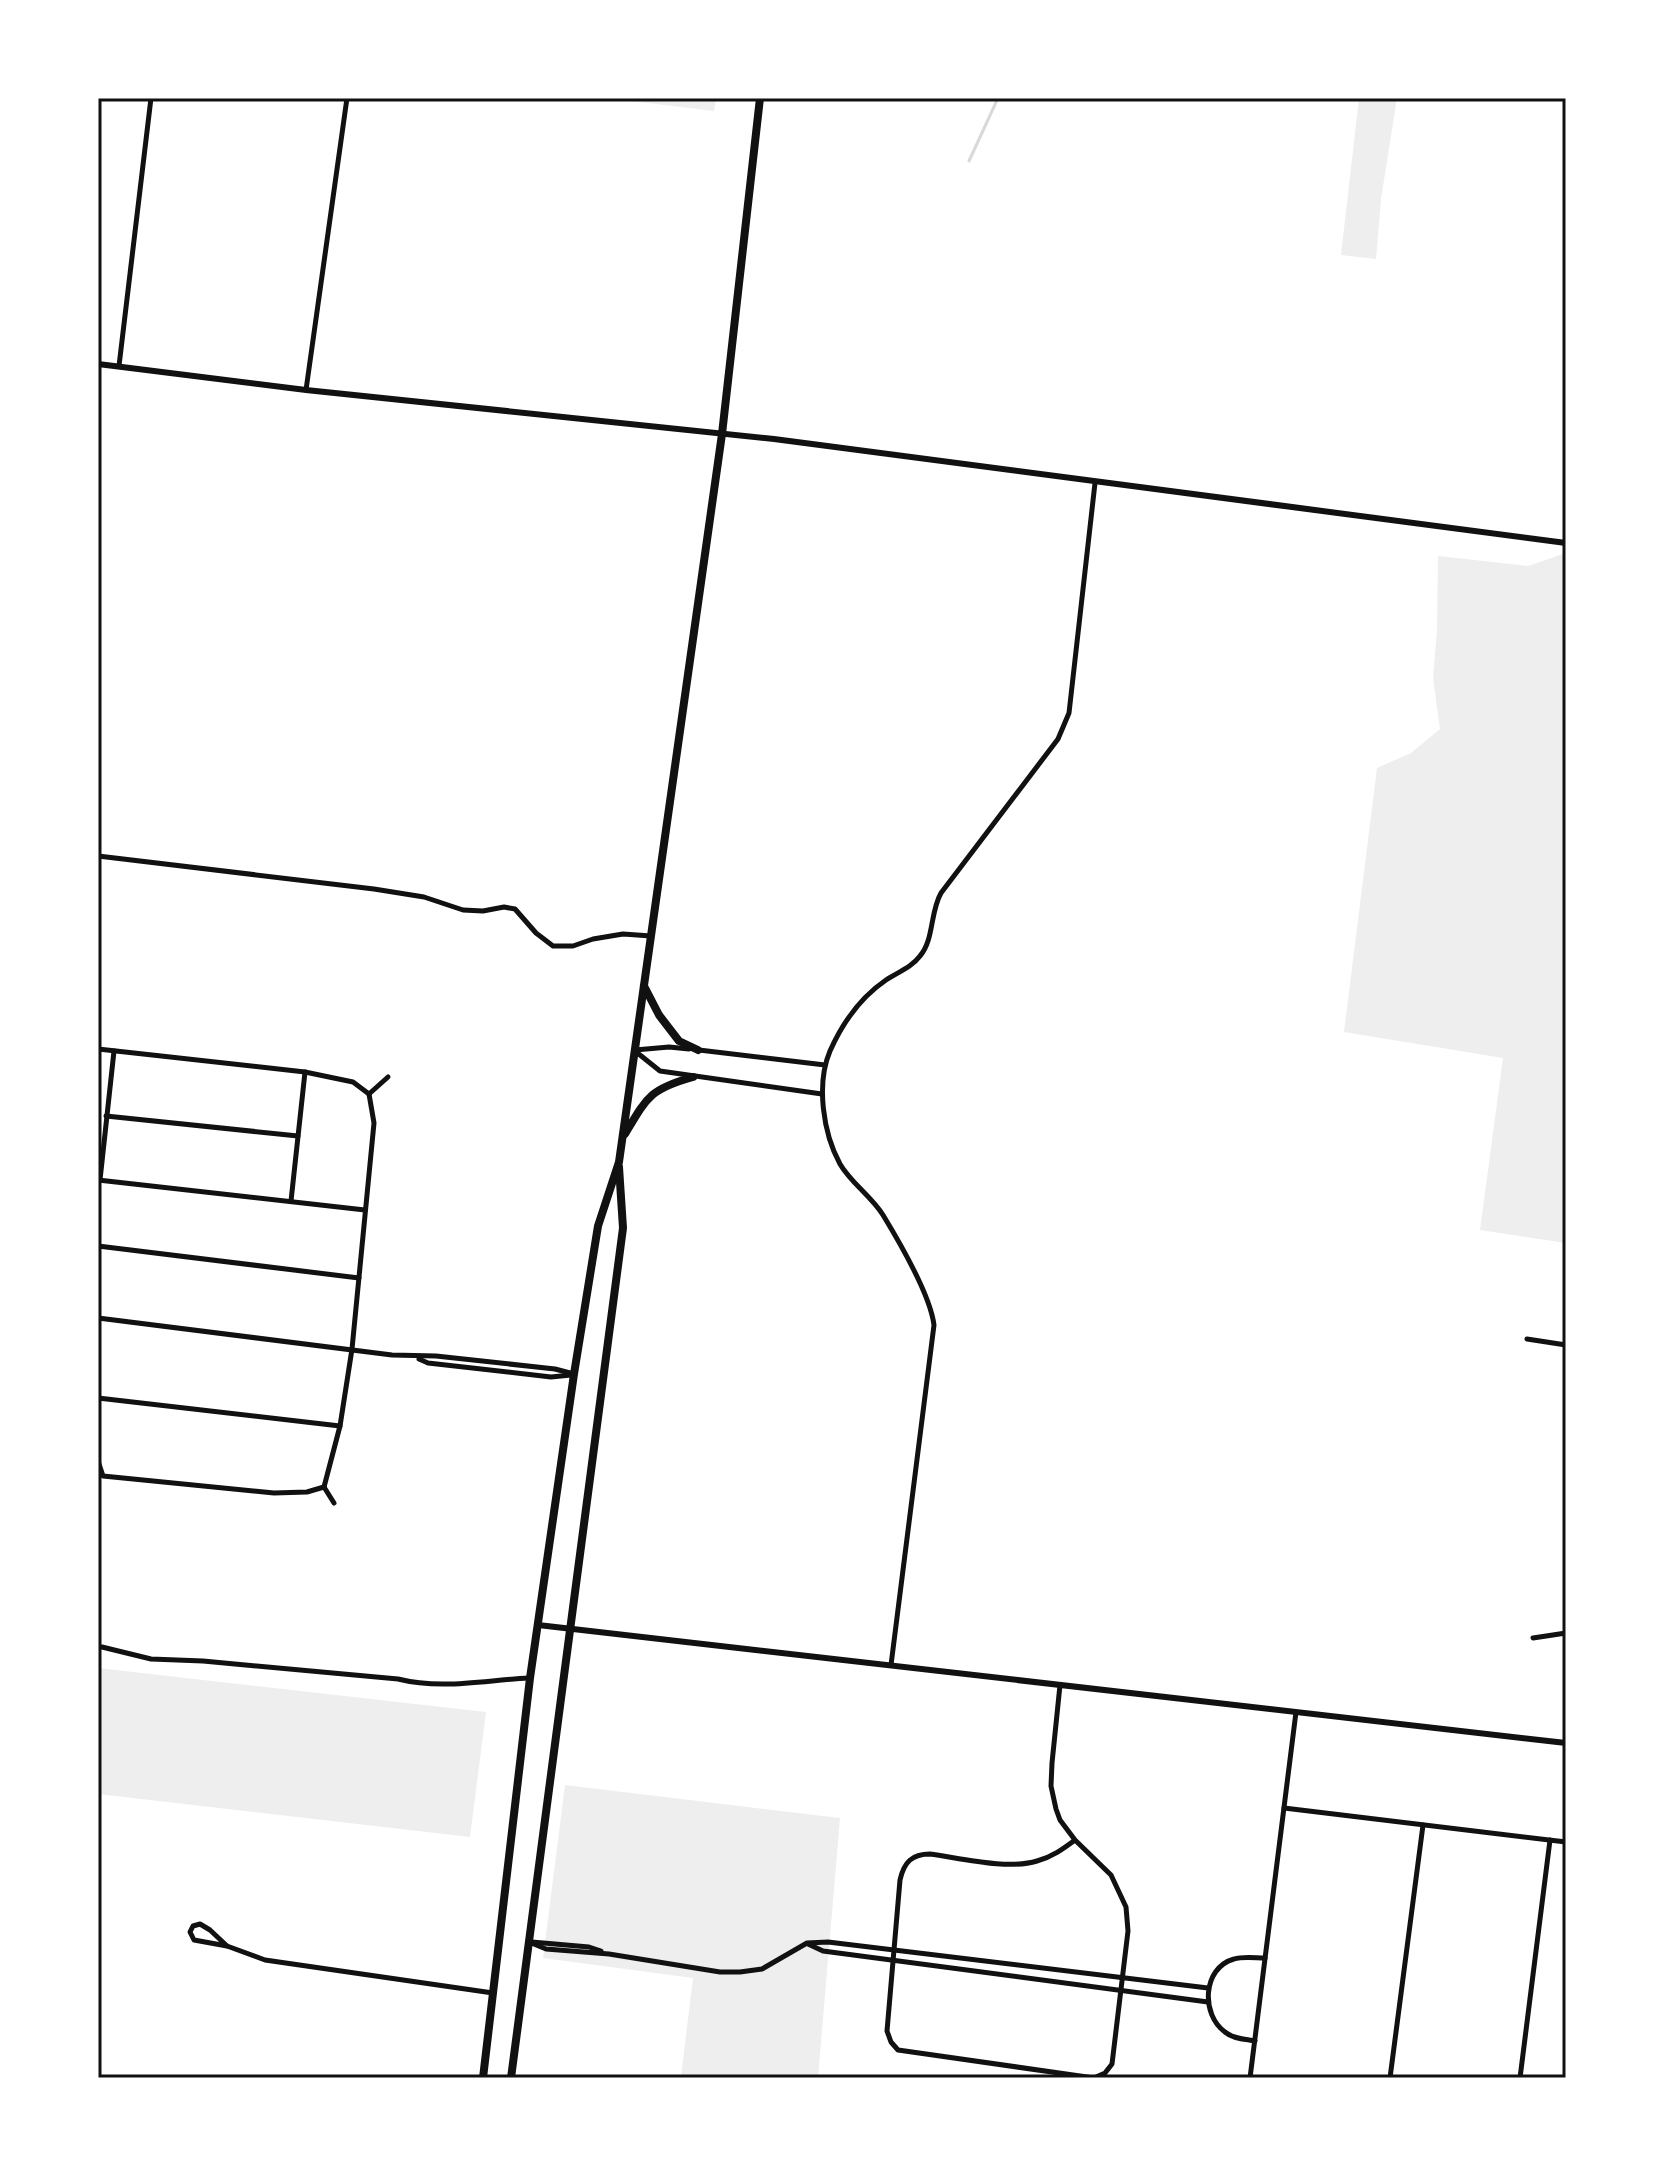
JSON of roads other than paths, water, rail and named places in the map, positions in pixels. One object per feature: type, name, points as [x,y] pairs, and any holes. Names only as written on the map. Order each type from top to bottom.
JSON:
[{"type":"main road","points":[[511,2078],[623,1228],[619,1162],[622,1138],[722,434],[760,98]]},
{"type":"main road","points":[[644,986],[659,1015],[679,1041],[698,1050]]},
{"type":"main road","points":[[622,1138],[653,1092],[667,1084],[693,1077]]},
{"type":"main road","points":[[483,2078],[530,1678],[574,1374],[598,1226],[619,1162]]},
{"type":"street","points":[[119,366],[151,98]]},
{"type":"street","points":[[306,390],[347,98]]},
{"type":"street","points":[[98,364],[306,390],[722,434],[1566,543]]},
{"type":"street","points":[[891,1665],[934,1325],[929,1301],[882,1215],[840,1164],[831,1140],[822,1094],[825,1065],[845,1025],[866,994],[909,967],[925,949],[934,904],[1058,739],[1069,713],[1095,483]]},
{"type":"street","points":[[98,856],[374,889],[424,897],[463,910],[515,909],[536,933],[553,946],[573,946],[623,934],[651,936]]},
{"type":"street","points":[[635,1050],[669,1047],[825,1065]]},
{"type":"street","points":[[98,1049],[305,1072],[353,1082],[369,1094],[374,1123],[352,1349],[340,1426],[324,1487],[334,1503]]},
{"type":"street","points":[[635,1050],[660,1071],[822,1094]]},
{"type":"street","points":[[114,1051],[99,1180],[365,1210]]},
{"type":"street","points":[[291,1201],[305,1072]]},
{"type":"street","points":[[369,1094],[388,1077]]},
{"type":"street","points":[[106,1116],[298,1136]]},
{"type":"street","points":[[98,1246],[359,1278]]},
{"type":"street","points":[[98,1318],[264,1341],[415,1357],[428,1363],[551,1377],[574,1374]]},
{"type":"street","points":[[1527,1339],[1566,1345]]},
{"type":"street","points":[[98,1398],[340,1426]]},
{"type":"street","points":[[98,1461],[103,1476],[274,1493],[307,1492],[324,1487]]},
{"type":"street","points":[[538,1625],[1566,1743]]},
{"type":"street","points":[[1533,1638],[1566,1633]]},
{"type":"street","points":[[102,1647],[151,1659],[398,1679],[418,1684],[459,1685],[530,1678]]},
{"type":"street","points":[[1060,1685],[1051,1786],[1060,1820],[1075,1840],[1111,1875],[1126,1907],[1128,1931],[1112,2064],[1105,2073],[1094,2078],[898,2050],[887,2031],[900,1880],[910,1858],[930,1854],[1012,1864],[1033,1863],[1054,1855],[1075,1840]]},
{"type":"street","points":[[1250,2078],[1296,1712]]},
{"type":"street","points":[[1284,1808],[1566,1842]]},
{"type":"street","points":[[1390,2078],[1423,1825]]},
{"type":"street","points":[[1520,2078],[1550,1840]]},
{"type":"street","points":[[227,1946],[200,1924],[193,1926],[190,1932],[194,1940],[227,1946],[265,1960],[493,1993]]},
{"type":"street","points":[[528,1942],[589,1947],[609,1954],[720,1972],[762,1969],[807,1943],[828,1942],[1208,1988]]},
{"type":"street","points":[[807,1943],[823,1951],[1208,2002]]},
{"type":"street","points":[[1255,2041],[1224,2032],[1211,2014],[1208,1988],[1216,1973],[1234,1959],[1265,1958]]},
{"type":"waterway","points":[[969,161],[998,98]]}]
